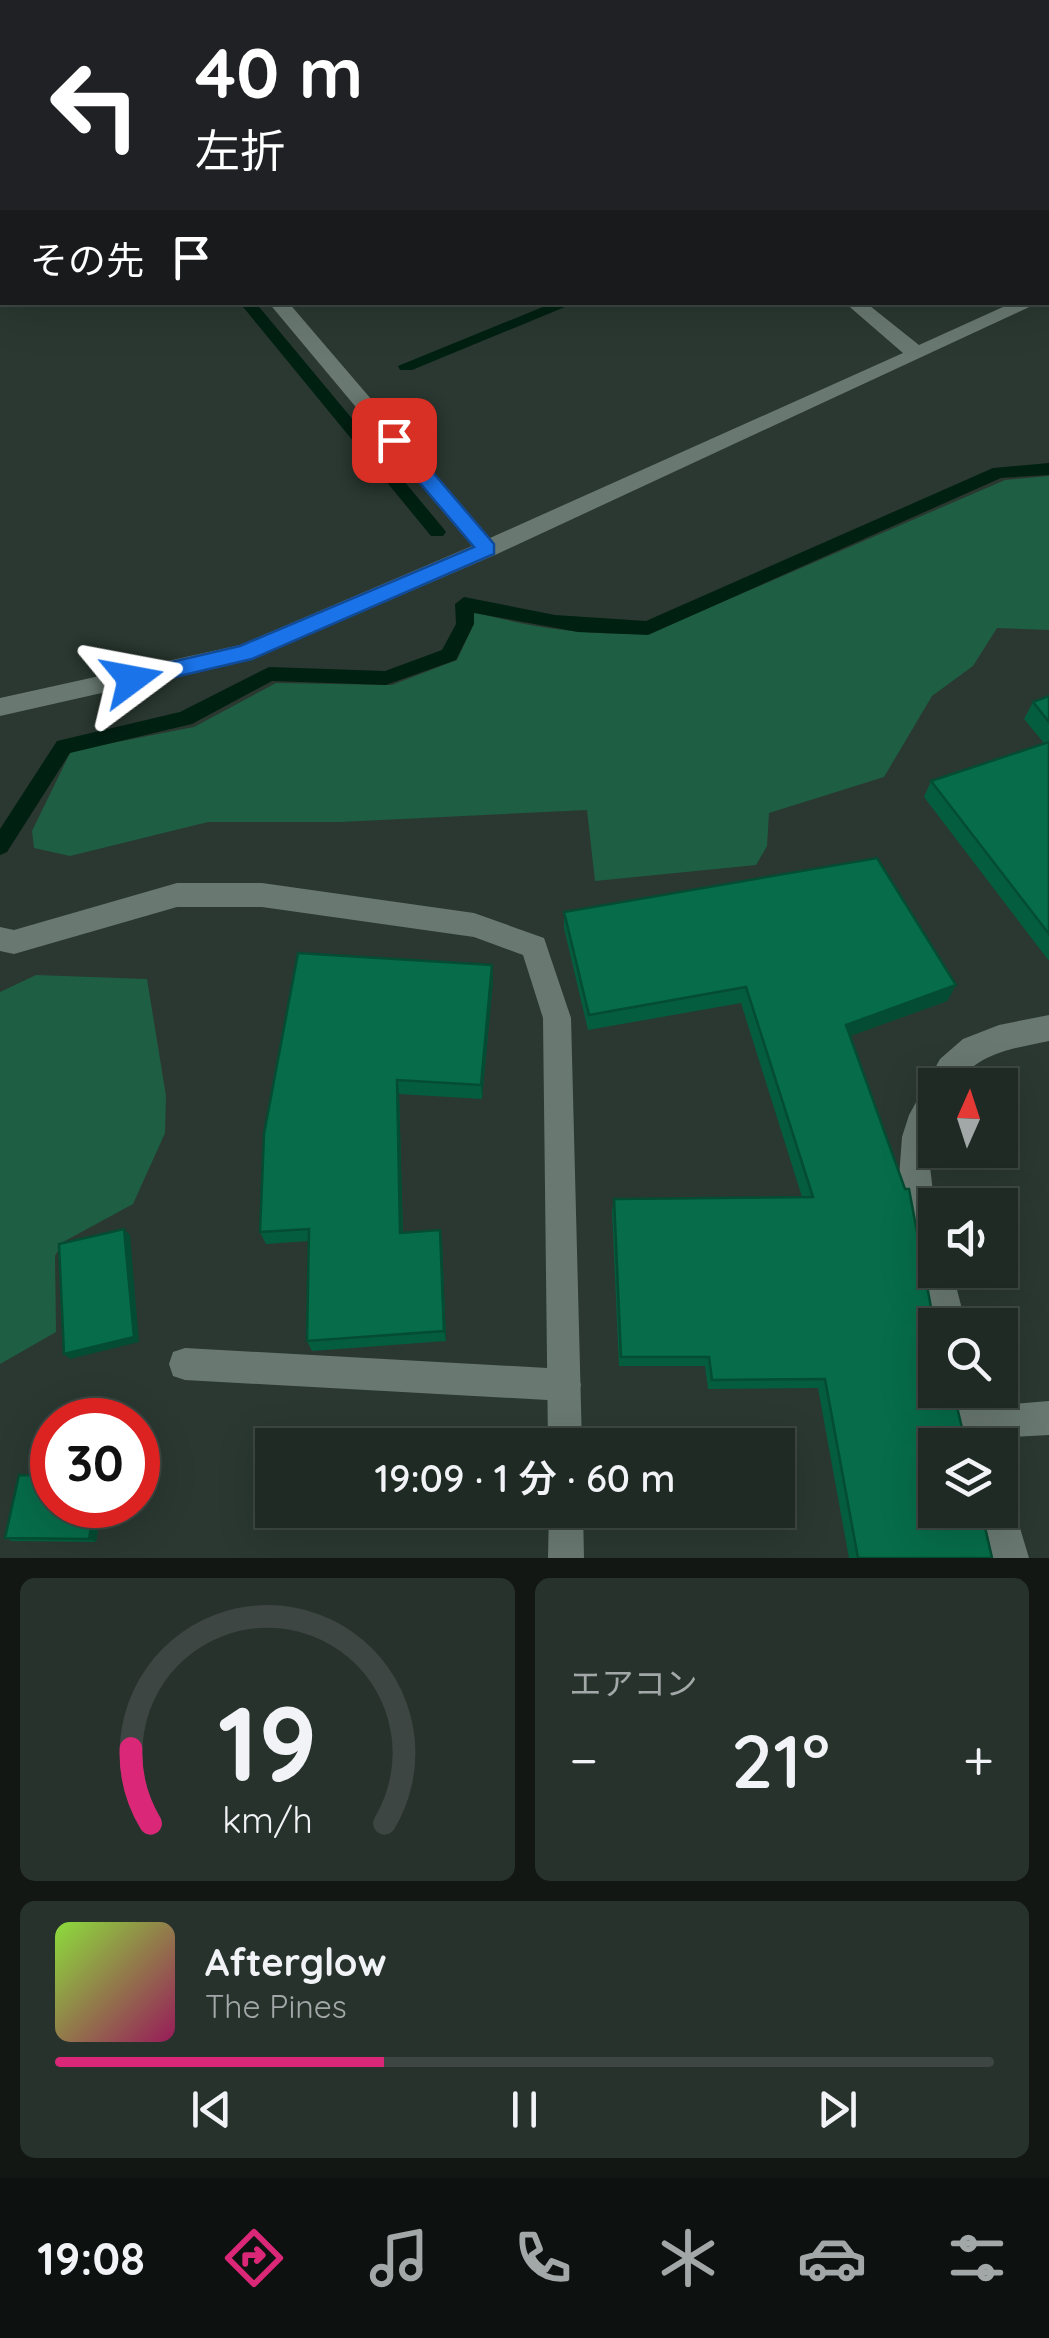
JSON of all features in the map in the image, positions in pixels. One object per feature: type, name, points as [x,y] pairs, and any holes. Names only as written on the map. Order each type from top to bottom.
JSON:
[{"type":"street","points":[[280,305],[487,549]]},
{"type":"street","points":[[858,305],[917,354]]},
{"type":"street","points":[[0,707],[244,654],[487,549],[1023,305]]},
{"type":"street","points":[[0,939],[14,942],[178,895],[262,895],[474,925],[534,948],[557,1018],[565,1428]]},
{"type":"street","points":[[950,1068],[972,1045],[1049,1028]]},
{"type":"street","points":[[918,1126],[912,1177],[918,1201]]},
{"type":"street","points":[[184,1364],[565,1386]]},
{"type":"street","points":[[1005,1428],[1049,1418]]},
{"type":"street","points":[[566,1528],[566,1558]]},
{"type":"street","points":[[1003,1528],[1011,1558]]},
{"type":"green space","points":[[1049,476],[1049,630],[997,628],[973,666],[932,696],[884,777],[769,813],[767,846],[756,865],[595,881],[587,810],[340,822],[208,822],[70,856],[34,848],[32,831],[71,751],[194,727],[276,683],[392,685],[457,660],[471,630],[474,612],[563,630],[653,632],[1005,480]]},
{"type":"green space","points":[[36,975],[147,979],[166,1096],[165,1133],[133,1204],[63,1242],[55,1256],[56,1332],[0,1364],[0,992]]},
{"type":"building","points":[[1049,696],[1049,722],[1033,702]]},
{"type":"building","points":[[1049,742],[1049,934],[931,781]]},
{"type":"building","points":[[877,858],[956,985],[846,1025],[905,1189],[909,1189],[918,1237],[918,1288],[927,1288],[931,1308],[918,1308],[918,1408],[957,1408],[962,1428],[918,1428],[918,1528],[985,1528],[992,1558],[858,1558],[825,1379],[712,1380],[709,1357],[621,1357],[614,1199],[813,1197],[746,987],[589,1015],[564,912]]},
{"type":"building","points":[[298,953],[492,965],[481,1085],[397,1080],[400,1233],[440,1230],[444,1331],[307,1341],[309,1229],[260,1232],[264,1134]]},
{"type":"building","points":[[124,1229],[134,1337],[64,1354],[59,1244]]},
{"type":"building","points":[[19,1475],[30,1475],[30,1528],[91,1528],[89,1539],[5,1538]]},
{"type":"waterway","points":[[248,305],[437,532]]},
{"type":"waterway","points":[[406,366],[562,305]]},
{"type":"waterway","points":[[0,846],[64,747],[185,719],[269,674],[386,678],[449,655],[465,624],[464,604],[555,622],[648,628],[999,472],[1049,469]]},
{"type":"route","points":[[132,679],[244,654],[487,549],[394,440]]}]
